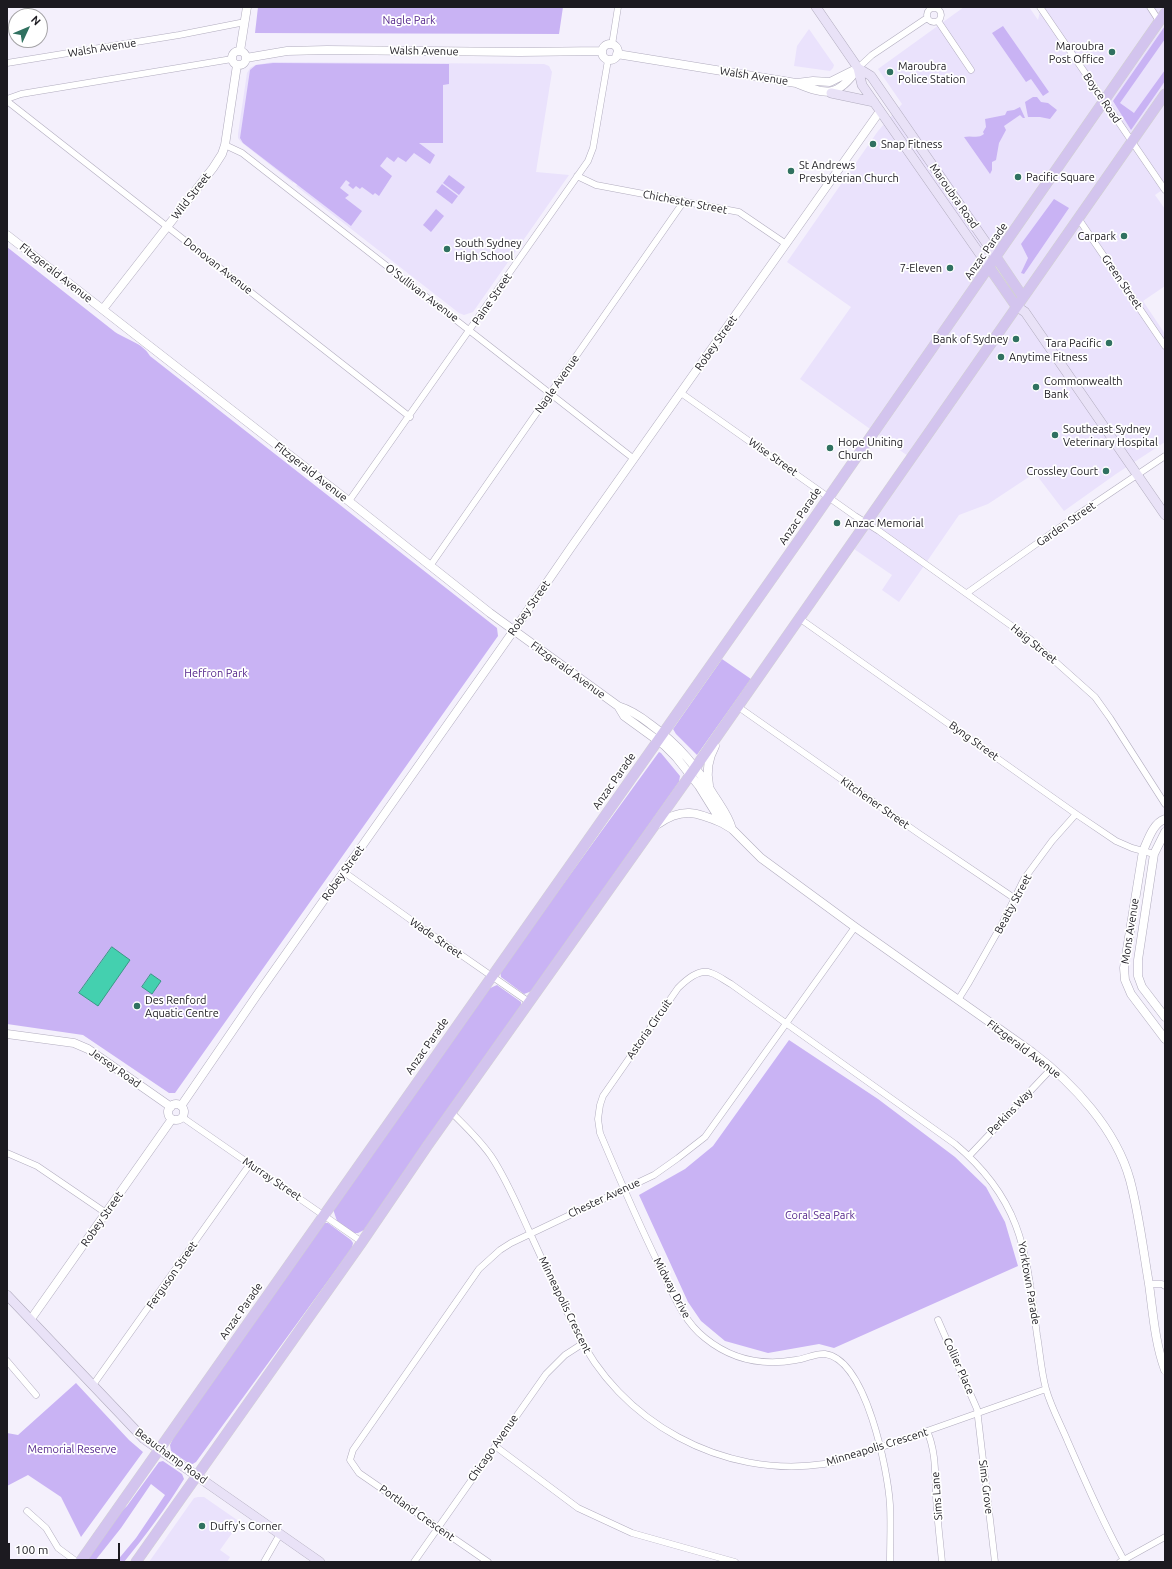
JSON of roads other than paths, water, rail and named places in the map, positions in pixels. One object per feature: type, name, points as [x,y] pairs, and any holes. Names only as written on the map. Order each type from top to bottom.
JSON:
[{"type":"main road","name":"Maroubra Road","points":[[816,7],[858,68],[871,76],[996,257],[1022,297],[1025,312]]},
{"type":"main road","name":"Anzac Parade","points":[[79,1562],[660,737],[1105,101],[1162,17]]},
{"type":"main road","name":"Maroubra Road","points":[[858,68],[860,83],[1016,306],[1025,312],[1165,515]]},
{"type":"main road","points":[[831,93],[874,102]]},
{"type":"main road","points":[[136,1562],[362,1242],[451,1112],[650,829],[693,770],[1165,94]]},
{"type":"main road","name":"Beauchamp Road","points":[[7,1295],[133,1429],[159,1450],[320,1562]]},
{"type":"street","points":[[7,100],[27,93],[235,62],[243,64],[242,51],[247,7]]},
{"type":"street","points":[[612,45],[618,7]]},
{"type":"street","points":[[927,18],[927,12],[932,7],[936,7],[940,11],[941,17],[938,21]]},
{"type":"street","points":[[940,11],[947,7]]},
{"type":"street","name":"Boyce Road","points":[[1040,7],[1165,190]]},
{"type":"street","points":[[1150,7],[1162,17]]},
{"type":"street","points":[[831,93],[840,89],[848,82],[858,68],[872,55],[927,18]]},
{"type":"street","points":[[927,18],[932,22],[938,21]]},
{"type":"street","points":[[938,21],[971,70]]},
{"type":"street","name":"Walsh Avenue","points":[[7,63],[244,26]]},
{"type":"street","points":[[612,45],[617,49],[617,54],[615,58],[608,60],[604,57],[602,51],[606,46],[612,45]]},
{"type":"street","points":[[235,62],[234,53],[242,51]]},
{"type":"street","name":"Walsh Avenue","points":[[242,51],[602,51]]},
{"type":"street","name":"Walsh Avenue","points":[[617,54],[796,83],[809,88],[831,93]]},
{"type":"street","name":"Paine Street","points":[[349,502],[592,154],[601,109],[608,60]]},
{"type":"street","name":"Wild Street","points":[[103,309],[168,227],[222,154],[225,145],[235,62]]},
{"type":"street","name":"Walsh Avenue","points":[[796,83],[813,81],[830,82],[858,68]]},
{"type":"street","name":"Donovan Avenue","points":[[7,100],[410,416]]},
{"type":"street","name":"Robey Street","points":[[181,1106],[572,546],[880,111]]},
{"type":"street","name":"O'Sullivan Avenue","points":[[225,145],[242,154],[634,459]]},
{"type":"street","name":"Chichester Street","points":[[577,176],[596,185],[739,212],[786,244]]},
{"type":"street","name":"Nagle Avenue","points":[[430,566],[684,201]]},
{"type":"street","name":"Green Street","points":[[1078,218],[1165,346]]},
{"type":"street","name":"Fitzgerald Avenue","points":[[7,235],[513,631],[618,706],[624,716],[660,737],[667,748],[693,770],[710,788],[730,820],[732,830]]},
{"type":"street","name":"Wise Street","points":[[681,393],[865,522]]},
{"type":"street","name":"Garden Street","points":[[967,593],[1165,456]]},
{"type":"street","name":"Haig Street","points":[[865,522],[1030,639],[1095,697],[1165,804]]},
{"type":"street","name":"Byng Street","points":[[799,618],[1116,841],[1132,848],[1154,854]]},
{"type":"street","name":"Kitchener Street","points":[[737,706],[918,833],[1014,898]]},
{"type":"street","points":[[710,788],[708,770],[710,758],[731,715]]},
{"type":"street","name":"Fitzgerald Avenue","points":[[693,770],[722,823],[732,830],[761,858],[855,927],[1032,1052],[1052,1068],[1082,1098],[1099,1120],[1117,1148],[1130,1179],[1138,1216],[1158,1346],[1165,1370]]},
{"type":"street","points":[[650,829],[668,817],[680,812],[696,814],[722,823]]},
{"type":"street","name":"Beatty Street","points":[[958,1000],[1002,924],[1024,879],[1052,841],[1076,814]]},
{"type":"street","name":"Mons Avenue","points":[[1165,819],[1161,820],[1148,838],[1144,851],[1125,956],[1125,980],[1131,994],[1165,1039]]},
{"type":"street","name":"Mons Avenue","points":[[1165,832],[1154,854],[1138,960],[1138,976],[1142,987],[1165,1017]]},
{"type":"street","name":"Wade Street","points":[[344,872],[529,1002]]},
{"type":"street","name":"Chester Avenue","points":[[350,1460],[353,1450],[479,1269],[500,1250],[530,1233],[654,1175],[705,1136],[726,1104],[786,1024],[855,927]]},
{"type":"street","name":"Astoria Circuit","points":[[624,1190],[600,1133],[598,1119],[600,1105],[609,1087],[678,988],[686,980],[701,972],[711,972],[731,984],[786,1024]]},
{"type":"street","name":"Yorktown Parade","points":[[786,1024],[955,1144],[982,1169],[1000,1192],[1011,1212],[1019,1232],[1026,1257],[1046,1389],[1096,1507],[1123,1561]]},
{"type":"street","name":"Jersey Road","points":[[7,1034],[74,1044],[88,1049],[171,1107]]},
{"type":"street","name":"Perkins Way","points":[[969,1156],[1052,1068]]},
{"type":"street","points":[[176,1105],[181,1106],[184,1112],[182,1117],[176,1120],[172,1119],[168,1113],[171,1107],[176,1105]]},
{"type":"street","name":"Minneapolis Crescent","points":[[451,1112],[474,1134],[507,1181],[582,1344],[600,1371],[620,1394],[635,1408],[677,1437],[710,1452],[748,1462],[802,1466],[831,1462],[880,1448],[1046,1389]]},
{"type":"street","name":"Murray Street","points":[[182,1117],[362,1242]]},
{"type":"street","name":"Robey Street","points":[[31,1319],[172,1119]]},
{"type":"street","points":[[7,1153],[37,1166],[55,1176],[106,1213]]},
{"type":"street","name":"Ferguson Street","points":[[94,1386],[250,1164]]},
{"type":"street","name":"Midway Drive","points":[[624,1190],[683,1314],[696,1330],[725,1352],[743,1359],[774,1363],[798,1360],[822,1354],[834,1357],[841,1361],[850,1371],[865,1399],[877,1433],[885,1471],[890,1504],[890,1562]]},
{"type":"street","points":[[1148,1284],[1162,1284],[1165,1286]]},
{"type":"street","name":"Collier Place","points":[[938,1320],[978,1413]]},
{"type":"street","name":"Chicago Avenue","points":[[414,1562],[546,1374],[565,1355],[582,1344]]},
{"type":"street","points":[[7,1361],[36,1395]]},
{"type":"street","name":"Sims Grove","points":[[978,1413],[996,1562]]},
{"type":"street","name":"Sims Lane","points":[[927,1431],[932,1441],[934,1455],[942,1562]]},
{"type":"street","points":[[495,1446],[578,1508],[625,1530],[735,1562]]},
{"type":"street","name":"Portland Crescent","points":[[350,1460],[359,1473],[488,1562]]},
{"type":"street","points":[[27,1511],[46,1528],[58,1548],[79,1562]]},
{"type":"street","points":[[264,1562],[280,1534]]},
{"type":"street","points":[[1123,1561],[1165,1537]]},
{"type":"place","name":"Maroubra Post Office","points":[[1112,52]]},
{"type":"place","name":"Maroubra Police Station","points":[[890,72]]},
{"type":"place","name":"Snap Fitness","points":[[873,144]]},
{"type":"place","name":"St Andrews Presbyterian Church","points":[[791,171]]},
{"type":"place","name":"Pacific Square","points":[[1018,177]]},
{"type":"place","name":"Carpark","points":[[1124,236]]},
{"type":"place","name":"South Sydney High School","points":[[447,249]]},
{"type":"place","name":"7-Eleven","points":[[950,268]]},
{"type":"place","name":"Bank of Sydney","points":[[1016,339]]},
{"type":"place","name":"Tara Pacific","points":[[1109,343]]},
{"type":"place","name":"Anytime Fitness","points":[[1001,357]]},
{"type":"place","name":"Commonwealth Bank","points":[[1036,387]]},
{"type":"place","name":"Southeast Sydney Veterinary Hospital","points":[[1055,435]]},
{"type":"place","name":"Hope Uniting Church","points":[[830,448]]},
{"type":"place","name":"Crossley Court","points":[[1106,471]]},
{"type":"place","name":"Anzac Memorial","points":[[837,523]]},
{"type":"place","name":"Des Renford Aquatic Centre","points":[[137,1006]]},
{"type":"place","name":"Duffy's Corner","points":[[202,1526]]},
{"type":"park label","name":"Nagle Park","points":[[409,20]]},
{"type":"park label","name":"Heffron Park","points":[[216,673]]},
{"type":"park label","name":"Coral Sea Park","points":[[820,1215]]},
{"type":"park label","name":"Memorial Reserve","points":[[72,1449]]}]
